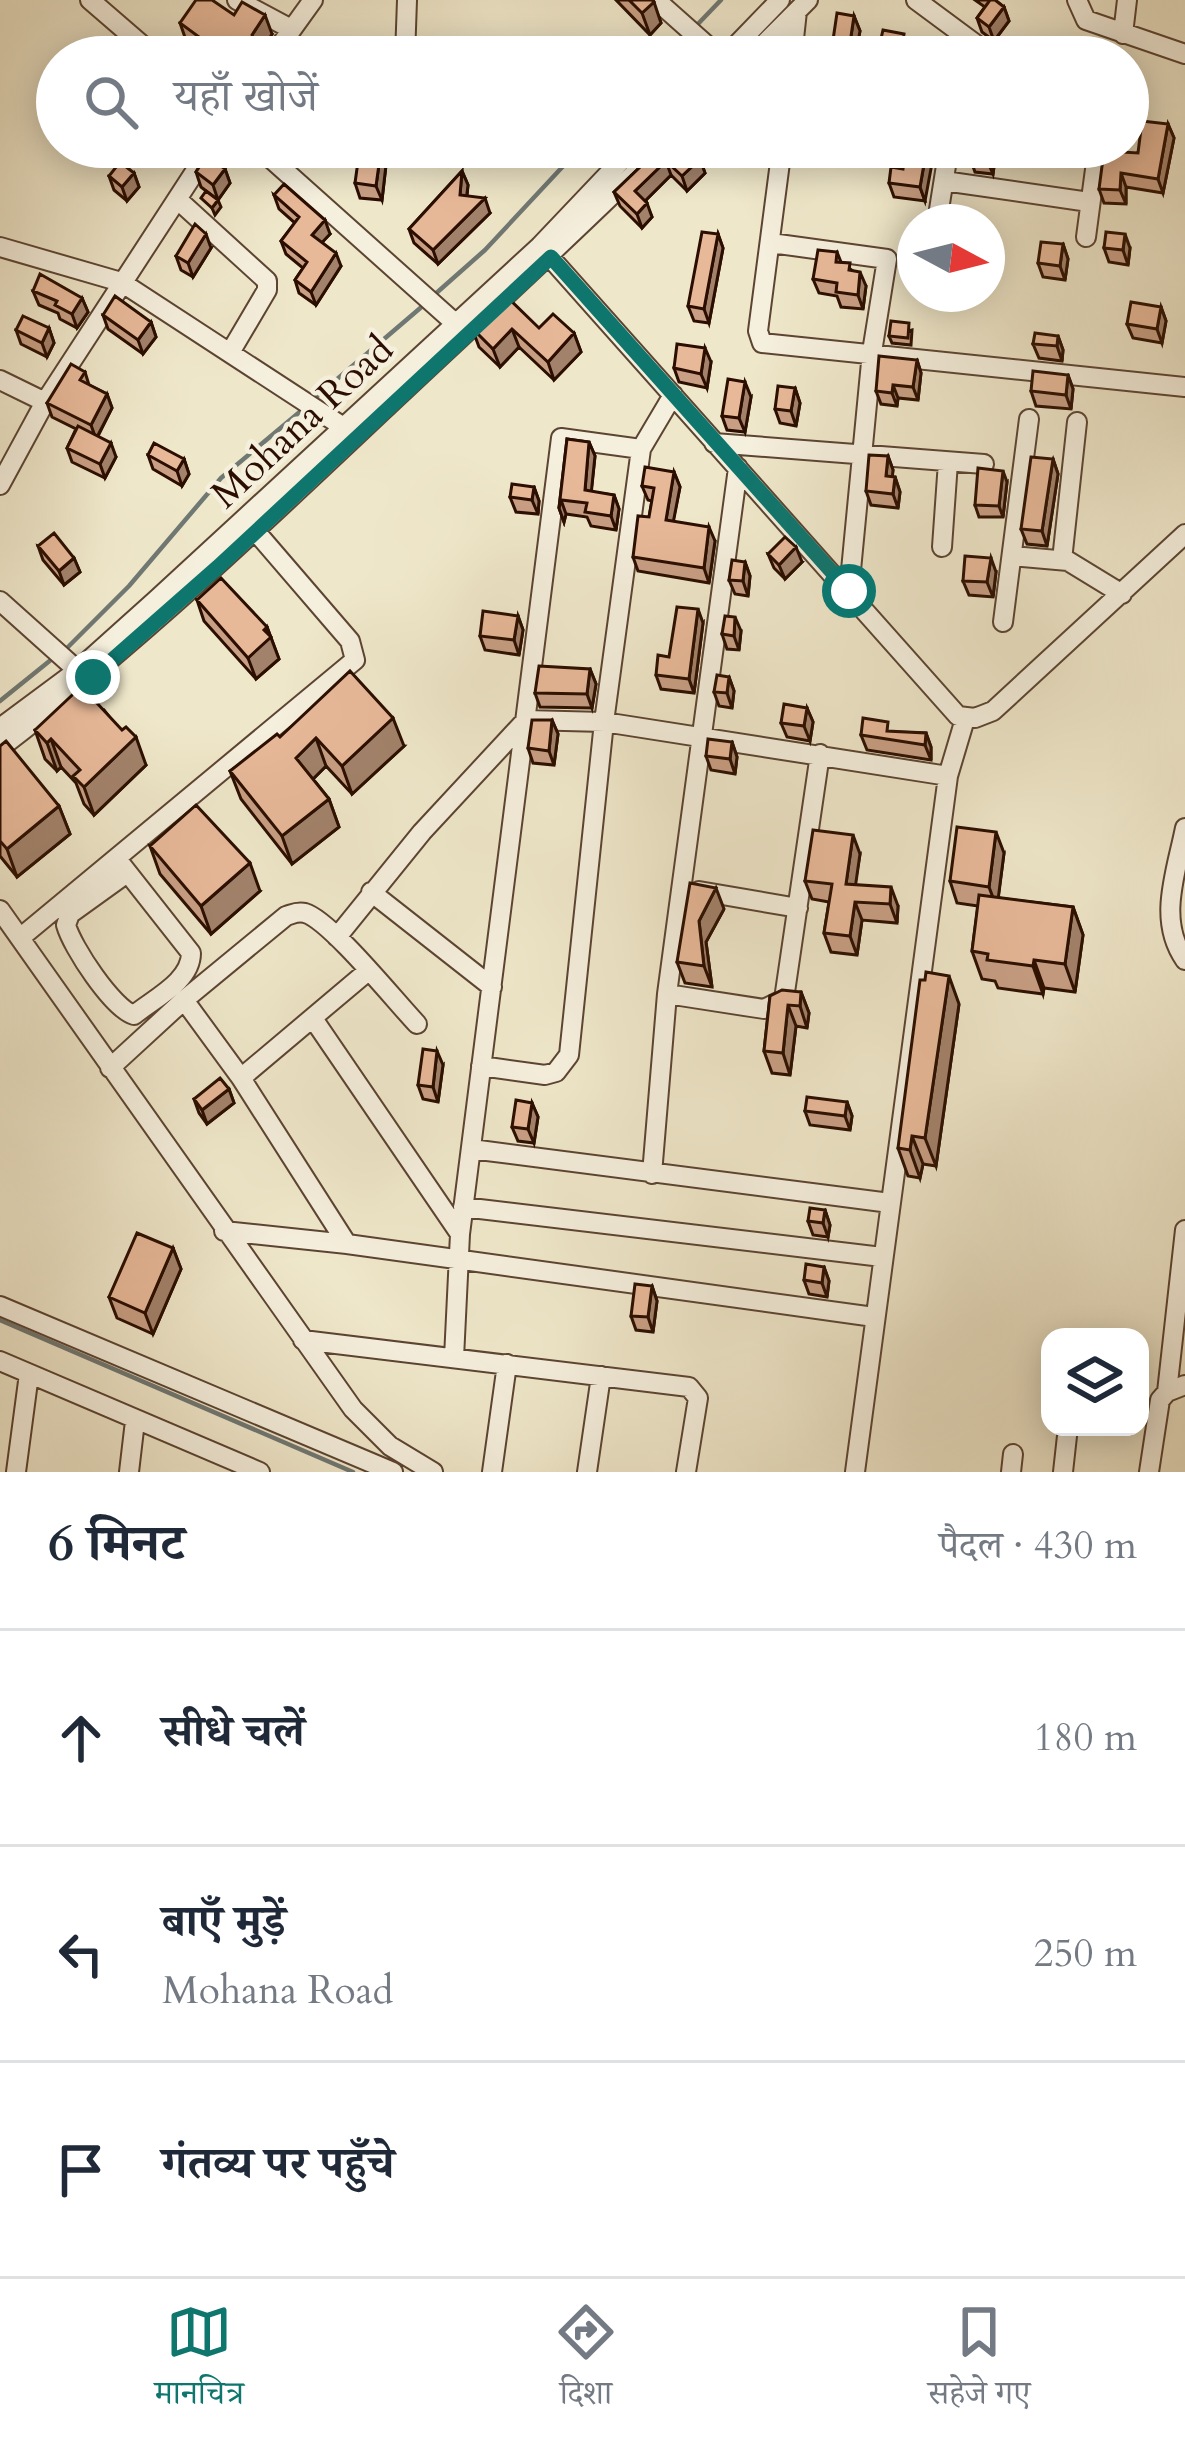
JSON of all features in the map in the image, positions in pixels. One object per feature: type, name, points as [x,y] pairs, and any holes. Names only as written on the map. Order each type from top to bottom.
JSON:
[{"type":"street","points":[[90,0],[131,36]]},
{"type":"street","points":[[237,0],[291,29]]},
{"type":"street","points":[[286,36],[313,0]]},
{"type":"street","points":[[406,36],[407,0]]},
{"type":"street","points":[[656,0],[696,36]]},
{"type":"street","points":[[916,0],[951,36]]},
{"type":"street","points":[[1077,0],[1086,20],[1129,36]]},
{"type":"street","points":[[1123,34],[1127,0]]},
{"type":"street","points":[[751,36],[795,3]]},
{"type":"street","points":[[768,36],[795,3]]},
{"type":"street","points":[[793,36],[795,3]]},
{"type":"street","points":[[1149,42],[1185,54]]},
{"type":"street","points":[[0,485],[45,402],[197,168]]},
{"type":"street","points":[[281,168],[461,328]]},
{"type":"street","name":"Mohana Road","points":[[545,252],[613,168]]},
{"type":"street","name":"Mohana Road","points":[[0,728],[250,525],[638,168]]},
{"type":"street","points":[[780,168],[759,340],[773,346],[872,352],[1185,387]]},
{"type":"street","points":[[940,204],[946,168]]},
{"type":"street","points":[[1086,237],[1095,168]]},
{"type":"street","points":[[944,181],[1089,202]]},
{"type":"street","points":[[177,199],[267,280],[266,290],[231,351]]},
{"type":"street","points":[[771,243],[887,259],[860,454],[849,591]]},
{"type":"street","points":[[0,248],[121,282],[350,430]]},
{"type":"street","points":[[545,252],[949,708],[965,719]]},
{"type":"street","points":[[0,380],[45,402]]},
{"type":"street","points":[[481,1066],[545,1075],[556,1072],[568,1055],[604,722],[641,448],[673,395]]},
{"type":"street","points":[[1003,622],[1029,419]]},
{"type":"street","points":[[1062,560],[1077,422]]},
{"type":"street","points":[[454,1358],[460,1234],[561,438],[641,448]]},
{"type":"street","points":[[714,442],[983,464]]},
{"type":"street","points":[[942,548],[948,462]]},
{"type":"street","points":[[652,1174],[667,994],[738,468]]},
{"type":"street","points":[[122,866],[191,952],[182,977],[134,1015],[120,1009],[73,943],[66,925],[70,914],[122,866],[355,660],[350,641],[250,525]]},
{"type":"street","points":[[965,719],[993,710],[1185,534]]},
{"type":"street","points":[[1012,556],[1062,560],[1122,594]]},
{"type":"street","points":[[0,601],[72,665]]},
{"type":"street","name":"Mohana Road","points":[[0,748],[72,665]]},
{"type":"street","points":[[855,1472],[948,776],[965,719]]},
{"type":"street","points":[[337,938],[371,892],[526,720],[604,722],[948,776]]},
{"type":"street","points":[[667,994],[764,1009],[779,1004],[786,992],[820,754]]},
{"type":"street","points":[[1185,828],[1168,915],[1173,943],[1185,960]]},
{"type":"street","points":[[20,938],[122,866]]},
{"type":"street","points":[[682,888],[798,908]]},
{"type":"street","points":[[371,892],[492,987]]},
{"type":"street","points":[[0,910],[224,1231],[368,1427],[433,1472]]},
{"type":"street","points":[[110,1068],[184,1000],[293,913],[306,913],[337,938],[417,1024]]},
{"type":"street","points":[[241,1078],[368,971]]},
{"type":"street","points":[[184,1000],[241,1078],[347,1244]]},
{"type":"street","points":[[314,1020],[460,1234]]},
{"type":"street","points":[[471,1149],[890,1203]]},
{"type":"street","points":[[464,1207],[882,1257]]},
{"type":"street","points":[[1149,1472],[1160,1400],[1176,1388],[1185,1230]]},
{"type":"street","points":[[224,1231],[874,1317]]},
{"type":"street","points":[[0,1306],[393,1472]]},
{"type":"street","points":[[303,1340],[689,1387],[697,1393],[686,1472]]},
{"type":"street","points":[[0,1360],[248,1470]]},
{"type":"street","points":[[492,1472],[507,1364]]},
{"type":"street","points":[[16,1472],[29,1374]]},
{"type":"street","points":[[587,1472],[601,1376]]},
{"type":"street","points":[[129,1472],[135,1421]]},
{"type":"street","points":[[1063,1472],[1067,1436]]},
{"type":"building","points":[[196,0],[212,0],[234,15],[242,2],[265,15],[252,36],[198,36],[180,23]]},
{"type":"building","points":[[629,0],[652,0],[654,2],[642,13]]},
{"type":"building","points":[[990,0],[1004,7],[989,27],[977,18]]},
{"type":"building","points":[[837,13],[854,16],[851,36],[834,36]]},
{"type":"building","points":[[1149,122],[1168,124],[1158,179],[1121,173],[1120,190],[1099,189],[1102,168],[1149,168]]},
{"type":"building","points":[[115,168],[134,173],[122,187],[109,176]]},
{"type":"building","points":[[199,168],[225,169],[213,185],[196,172]]},
{"type":"building","points":[[357,168],[378,168],[376,186],[355,183]]},
{"type":"building","points":[[639,168],[659,168],[635,191],[647,203],[637,214],[614,192]]},
{"type":"building","points":[[891,168],[923,168],[920,187],[889,183]]},
{"type":"building","points":[[462,171],[460,195],[485,198],[433,250],[409,229]]},
{"type":"building","points":[[284,184],[325,220],[312,235],[336,253],[311,292],[295,280],[307,262],[281,241],[299,217],[274,195]]},
{"type":"building","points":[[206,191],[218,200],[212,208],[201,198]]},
{"type":"building","points":[[195,224],[206,234],[188,263],[176,256]]},
{"type":"building","points":[[702,232],[718,234],[704,309],[688,306]]},
{"type":"building","points":[[1106,232],[1125,234],[1123,250],[1104,248]]},
{"type":"building","points":[[1041,242],[1063,244],[1060,266],[1038,263]]},
{"type":"building","points":[[818,250],[837,252],[836,262],[850,263],[849,270],[860,272],[858,295],[836,292],[837,283],[813,279]]},
{"type":"building","points":[[40,274],[82,298],[72,314],[33,291]]},
{"type":"building","points":[[505,295],[539,328],[553,314],[574,333],[548,362],[512,329],[493,349],[472,328]]},
{"type":"building","points":[[115,296],[151,322],[138,340],[103,315]]},
{"type":"building","points":[[1131,302],[1161,307],[1157,329],[1127,324]]},
{"type":"building","points":[[23,316],[49,328],[42,343],[16,330]]},
{"type":"building","points":[[891,321],[909,323],[908,338],[889,336]]},
{"type":"building","points":[[1035,333],[1058,336],[1057,346],[1033,344]]},
{"type":"building","points":[[677,344],[705,348],[701,374],[674,368]]},
{"type":"building","points":[[879,356],[917,360],[913,387],[893,385],[892,393],[876,391]]},
{"type":"building","points":[[71,364],[85,372],[80,380],[107,394],[91,425],[47,403]]},
{"type":"building","points":[[1033,371],[1068,375],[1066,395],[1031,391]]},
{"type":"building","points":[[728,379],[745,382],[739,418],[722,416]]},
{"type":"building","points":[[778,386],[795,388],[791,411],[775,409]]},
{"type":"building","points":[[78,426],[111,443],[100,464],[67,448]]},
{"type":"building","points":[[567,439],[589,442],[585,490],[614,495],[611,516],[585,512],[587,503],[561,500],[559,508]]},
{"type":"building","points":[[154,443],[184,459],[177,471],[148,455]]},
{"type":"building","points":[[869,455],[888,456],[886,476],[895,477],[893,494],[866,491]]},
{"type":"building","points":[[1031,457],[1053,459],[1042,531],[1021,529]]},
{"type":"building","points":[[645,467],[674,472],[666,520],[709,527],[704,568],[633,557],[638,516],[649,517],[654,488],[642,486]]},
{"type":"building","points":[[978,468],[1003,471],[999,506],[975,505]]},
{"type":"building","points":[[512,484],[534,487],[532,500],[510,497]]},
{"type":"building","points":[[54,533],[74,558],[59,571],[38,546]]},
{"type":"building","points":[[785,537],[796,547],[779,565],[768,554]]},
{"type":"building","points":[[965,556],[991,558],[987,582],[963,581]]},
{"type":"building","points":[[732,560],[745,562],[743,581],[729,580]]},
{"type":"building","points":[[221,578],[271,637],[248,658],[197,600]]},
{"type":"building","points":[[677,607],[698,609],[689,679],[656,675],[658,655],[669,657]]},
{"type":"building","points":[[483,611],[518,616],[514,640],[480,636]]},
{"type":"building","points":[[725,616],[735,617],[734,636],[722,634]]},
{"type":"building","points":[[539,666],[590,669],[587,694],[535,693]]},
{"type":"building","points":[[350,671],[393,718],[342,766],[316,738],[296,758],[329,799],[282,836],[230,771],[277,734],[280,737]]},
{"type":"building","points":[[717,675],[729,677],[727,693],[714,692]]},
{"type":"building","points":[[85,683],[122,730],[126,727],[136,737],[84,787],[73,776],[80,770],[51,739],[47,743],[35,730]]},
{"type":"building","points":[[784,704],[807,708],[804,726],[781,723]]},
{"type":"building","points":[[863,718],[888,722],[887,731],[926,733],[925,745],[861,735]]},
{"type":"building","points":[[532,720],[552,720],[549,751],[528,748]]},
{"type":"building","points":[[708,739],[732,742],[730,759],[706,756]]},
{"type":"building","points":[[6,741],[59,806],[7,849],[0,841],[0,746]]},
{"type":"building","points":[[196,805],[250,863],[201,906],[150,846]]},
{"type":"building","points":[[957,827],[996,832],[989,887],[950,881]]},
{"type":"building","points":[[813,830],[853,835],[846,884],[891,887],[890,904],[855,902],[850,936],[824,933],[832,884],[805,881]]},
{"type":"building","points":[[690,883],[716,888],[699,921],[704,966],[677,962]]},
{"type":"building","points":[[979,895],[1073,907],[1065,964],[1034,960],[1033,966],[987,960],[988,954],[972,951]]},
{"type":"building","points":[[926,972],[949,976],[925,1138],[912,1136],[910,1150],[898,1148],[920,980],[925,980]]},
{"type":"building","points":[[782,990],[801,992],[800,1006],[788,1005],[783,1053],[764,1051],[770,996]]},
{"type":"building","points":[[423,1049],[437,1051],[433,1087],[418,1085]]},
{"type":"building","points":[[220,1078],[229,1089],[202,1110],[194,1099]]},
{"type":"building","points":[[807,1097],[847,1102],[845,1116],[805,1111]]},
{"type":"building","points":[[516,1100],[532,1103],[528,1129],[512,1127]]},
{"type":"building","points":[[810,1208],[825,1210],[823,1223],[808,1221]]},
{"type":"building","points":[[137,1233],[173,1248],[145,1313],[109,1297]]},
{"type":"building","points":[[806,1264],[824,1267],[822,1283],[804,1280]]},
{"type":"building","points":[[635,1284],[652,1286],[648,1317],[631,1316]]},
{"type":"waterway","points":[[696,26],[721,0]]},
{"type":"waterway","points":[[433,296],[485,250],[561,168]]},
{"type":"waterway","points":[[315,398],[425,304]]},
{"type":"waterway","points":[[66,649],[129,586],[221,478],[302,410]]},
{"type":"waterway","points":[[0,701],[52,659]]},
{"type":"waterway","points":[[0,1320],[353,1472]]},
{"type":"route","points":[[93,677],[551,257],[849,591]]}]
